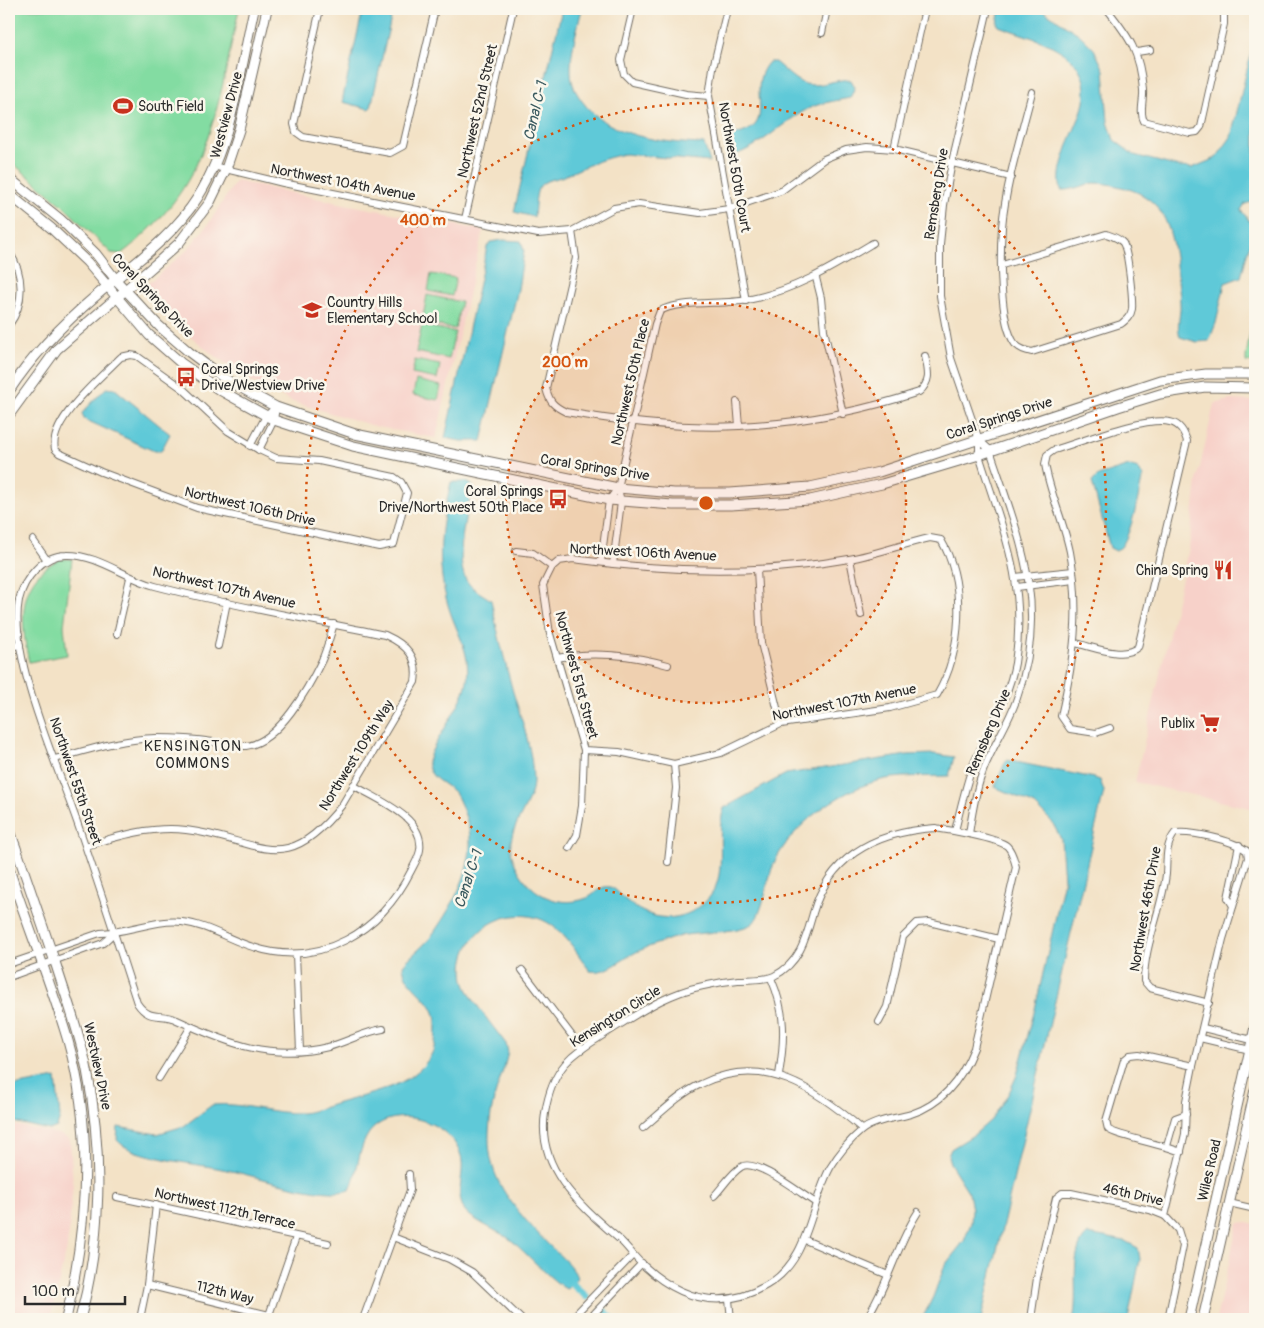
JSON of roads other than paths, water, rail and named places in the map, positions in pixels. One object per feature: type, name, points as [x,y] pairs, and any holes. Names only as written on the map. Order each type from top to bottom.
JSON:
[{"type":"main road","name":"Westview Drive","points":[[9,391],[24,368],[61,328],[150,252],[172,230],[198,196],[213,166],[228,123],[254,9]]},
{"type":"main road","name":"Westview Drive","points":[[9,415],[57,349],[126,290],[184,236],[210,202],[226,169],[239,130],[267,9]]},
{"type":"main road","name":"Coral Springs Drive","points":[[9,178],[60,220],[96,254],[116,280],[159,326],[189,352],[225,379],[276,407],[355,434],[618,488],[674,493],[730,493],[810,487],[879,472],[1160,380],[1206,374],[1255,374]]},
{"type":"main road","name":"Coral Springs Drive","points":[[9,194],[52,228],[87,262],[149,335],[181,363],[218,389],[270,418],[352,446],[621,502],[673,505],[731,505],[810,500],[882,484],[979,455],[1160,394],[1205,387],[1255,388]]},
{"type":"main road","points":[[1224,374],[1224,387]]},
{"type":"main road","name":"Westview Drive","points":[[9,828],[77,1029],[87,1070],[97,1140],[96,1216],[80,1319]]},
{"type":"main road","name":"Westview Drive","points":[[9,869],[68,1043],[83,1127],[84,1216],[80,1253],[66,1319]]},
{"type":"main road","name":"Wiles Road","points":[[1188,1319],[1253,1045],[1255,1028]]},
{"type":"main road","name":"Wiles Road","points":[[1203,1319],[1255,1090]]},
{"type":"main road","points":[[1220,1183],[1229,1203]]},
{"type":"street","points":[[320,9],[294,124],[296,132],[303,137],[390,153],[398,151],[403,146],[435,9]]},
{"type":"street","name":"Northwest 52nd Street","points":[[465,219],[513,9]]},
{"type":"street","points":[[633,9],[621,60],[624,74],[632,82],[686,94],[709,96]]},
{"type":"street","name":"Northwest 50th Court","points":[[727,9],[709,96],[746,301]]},
{"type":"street","points":[[822,32],[827,9]]},
{"type":"street","points":[[894,149],[925,9]]},
{"type":"street","name":"Remsberg Drive","points":[[955,831],[972,769],[997,716],[1014,664],[1017,634],[1017,587],[1012,554],[979,455],[979,440],[950,358],[940,296],[940,244],[944,205],[952,162],[988,9]]},
{"type":"street","points":[[1107,9],[1137,52],[1143,93],[1141,116],[1144,121],[1190,134],[1197,132],[1201,127],[1224,24],[1224,9]]},
{"type":"street","points":[[1137,52],[1150,50]]},
{"type":"street","points":[[1002,265],[1106,234],[1114,236],[1122,243],[1127,254],[1132,310],[1128,319],[1121,324],[1032,352],[1023,350],[1016,344],[1009,328],[1002,292],[1002,265],[1002,226],[1011,177],[1032,92]]},
{"type":"street","name":"Northwest 104th Avenue","points":[[213,166],[538,234],[572,231],[614,208],[640,204],[700,213],[729,209],[781,190],[824,160],[846,150],[867,148],[894,149],[1011,177]]},
{"type":"street","points":[[572,231],[576,258],[546,388],[549,400],[556,408],[566,412],[632,423],[709,428],[788,423],[844,414],[919,392],[926,386],[929,377],[925,356]]},
{"type":"street","points":[[746,301],[768,296],[816,278],[873,243]]},
{"type":"street","points":[[9,252],[16,261],[21,294],[18,307],[9,325]]},
{"type":"street","points":[[816,278],[821,298],[824,330],[844,414]]},
{"type":"street","name":"Northwest 50th Place","points":[[613,564],[621,502],[618,488],[655,324],[660,311],[678,304],[701,305],[746,301]]},
{"type":"street","name":"Northwest 106th Drive","points":[[130,354],[137,356],[183,389],[228,432],[250,446],[276,458],[319,462],[394,477],[401,482],[408,493],[394,544],[379,547],[197,508],[80,463],[59,453],[54,445],[58,430],[74,406],[121,357],[130,354]]},
{"type":"street","points":[[737,402],[739,426]]},
{"type":"street","points":[[250,446],[276,407]]},
{"type":"street","points":[[259,450],[270,418]]},
{"type":"street","points":[[1076,643],[1122,654],[1131,653],[1138,647],[1188,441],[1180,427],[1172,422],[1158,420],[1143,423],[1054,450],[1048,455],[1045,464],[1062,520],[1074,580],[1076,643],[1061,716],[1070,729],[1096,734],[1110,728]]},
{"type":"street","name":"Remsberg Drive","points":[[969,834],[982,774],[1008,722],[1026,666],[1030,635],[1030,585],[1024,550],[990,450],[979,440]]},
{"type":"street","name":"Northwest 50th Place","points":[[600,562],[609,500],[618,488]]},
{"type":"street","name":"Northwest 106th Avenue","points":[[552,567],[559,561],[574,558],[677,570],[757,569],[850,558],[930,538],[941,540],[948,551],[954,575],[957,604],[952,660],[937,695]]},
{"type":"street","points":[[33,540],[47,560]]},
{"type":"street","points":[[516,551],[534,554],[552,567]]},
{"type":"street","name":"Northwest 107th Avenue","points":[[47,560],[64,554],[80,555],[130,578],[153,586],[385,635],[400,642],[414,659]]},
{"type":"street","points":[[850,558],[861,615]]},
{"type":"street","name":"Northwest 55th Street","points":[[47,560],[34,570],[24,586],[19,601],[20,645],[32,696],[86,846],[137,1003],[144,1013],[175,1020],[190,1028]]},
{"type":"street","name":"Northwest 51st Street","points":[[552,567],[543,585],[550,634],[584,750],[582,806],[577,835],[569,848]]},
{"type":"street","points":[[757,569],[761,643],[781,724]]},
{"type":"street","points":[[1015,577],[1072,571]]},
{"type":"street","points":[[117,634],[130,578]]},
{"type":"street","points":[[1017,587],[1074,580]]},
{"type":"street","points":[[218,646],[227,602]]},
{"type":"street","points":[[55,759],[119,742],[144,739],[181,738],[235,746],[249,746],[264,740],[277,730],[322,660],[334,624]]},
{"type":"street","points":[[9,636],[19,634]]},
{"type":"street","points":[[9,647],[20,645]]},
{"type":"street","points":[[557,658],[579,654],[650,660],[668,665]]},
{"type":"street","name":"Northwest 109th Way","points":[[86,846],[118,836],[152,830],[176,830],[213,834],[257,848],[276,850],[296,846],[312,837],[328,823],[353,786],[416,682],[417,670],[414,659]]},
{"type":"street","name":"Northwest 107th Avenue","points":[[584,750],[619,752],[674,764],[721,753],[781,724],[890,708],[937,695]]},
{"type":"street","points":[[668,862],[676,788],[674,764]]},
{"type":"street","points":[[9,964],[100,932],[114,933],[141,926],[181,922],[215,930],[253,947],[272,952],[296,954],[342,943],[366,929],[383,914],[400,892],[420,850],[417,830],[403,815],[353,786]]},
{"type":"street","name":"Kensington Circle","points":[[935,828],[969,834],[1006,845],[1012,854],[1016,867],[974,1048],[965,1071],[948,1091],[930,1106],[911,1114],[886,1119],[862,1130],[831,1168],[816,1203],[805,1240],[790,1265],[770,1284],[750,1294],[729,1300],[708,1300],[681,1293],[660,1280],[566,1188],[553,1168],[544,1146],[543,1122],[553,1083],[566,1064],[582,1049],[671,995],[702,986],[735,980],[771,978],[787,967],[799,953],[809,934],[813,912],[824,887],[839,867],[860,848],[883,837],[907,830],[935,828]]},
{"type":"street","name":"Northwest 46th Drive","points":[[1208,1003],[1150,988],[1144,981],[1166,874],[1166,856],[1170,839],[1175,833],[1185,832],[1239,845]]},
{"type":"street","name":"46th Drive","points":[[1031,1319],[1052,1214],[1056,1198],[1062,1193],[1071,1193],[1150,1210],[1165,1216],[1181,1152],[1186,1100],[1193,1066],[1233,906],[1248,858],[1247,851],[1239,845],[1228,898],[1233,906]]},
{"type":"street","points":[[879,1022],[887,1007],[903,937],[917,923],[929,922],[999,939]]},
{"type":"street","points":[[9,977],[103,943],[114,933]]},
{"type":"street","points":[[296,954],[300,1051]]},
{"type":"street","points":[[522,970],[582,1049]]},
{"type":"street","points":[[771,978],[781,1002],[784,1039],[779,1075]]},
{"type":"street","points":[[159,1078],[190,1028],[237,1046],[264,1052],[300,1051],[326,1047],[351,1040],[367,1031],[382,1029]]},
{"type":"street","points":[[1203,1028],[1253,1045]]},
{"type":"street","points":[[1200,1038],[1253,1045]]},
{"type":"street","points":[[1181,1152],[1167,1146],[1116,1134],[1108,1129],[1106,1121],[1121,1066],[1130,1055],[1139,1054],[1193,1066]]},
{"type":"street","points":[[643,1128],[701,1084],[726,1075],[750,1073],[779,1075],[811,1090],[862,1130]]},
{"type":"street","points":[[1167,1146],[1175,1118],[1186,1114]]},
{"type":"street","points":[[714,1196],[741,1166],[752,1164],[766,1170],[816,1203]]},
{"type":"street","points":[[363,1319],[410,1190],[409,1174]]},
{"type":"street","name":"Northwest 112th Terrace","points":[[117,1197],[328,1244]]},
{"type":"street","points":[[1229,1203],[1255,1209]]},
{"type":"street","points":[[140,1319],[147,1285],[156,1205]]},
{"type":"street","points":[[866,1319],[888,1275],[909,1226],[918,1212]]},
{"type":"street","points":[[1165,1216],[1178,1230],[1183,1246],[1168,1319]]},
{"type":"street","points":[[268,1317],[296,1237]]},
{"type":"street","points":[[393,1237],[449,1259],[472,1272],[521,1319]]},
{"type":"street","points":[[805,1240],[888,1275]]},
{"type":"street","points":[[571,1319],[633,1255]]},
{"type":"street","points":[[589,1319],[642,1263]]},
{"type":"street","name":"112th Way","points":[[147,1285],[268,1317]]},
{"type":"street","points":[[729,1300],[731,1319]]},
{"type":"water","points":[[363,9],[393,9],[369,109],[343,102]]},
{"type":"water","points":[[562,9],[582,9],[573,49],[571,77],[578,95],[593,113],[606,123],[637,136],[671,142],[704,144],[710,162],[625,154],[617,156],[541,185],[537,192],[534,217],[514,212]]},
{"type":"water","points":[[1000,9],[1041,9],[1080,35],[1094,49],[1104,70],[1108,122],[1114,140],[1134,155],[1179,167],[1192,168],[1216,158],[1231,137],[1255,36],[1255,201],[1245,204],[1241,210],[1254,227],[1241,277],[1225,283],[1216,323],[1209,341],[1197,342],[1180,337],[1178,328],[1180,298],[1174,250],[1167,225],[1155,204],[1133,190],[1109,184],[1094,183],[1061,190],[1061,167],[1083,108],[1084,84],[1079,70],[1070,58],[1058,49],[999,26],[997,23]]},
{"type":"water","points":[[769,62],[775,62],[798,81],[810,85],[851,80],[855,87],[850,98],[809,108],[751,148],[731,156],[728,136],[745,132],[755,125],[759,117],[759,85],[762,73]]},
{"type":"water","points":[[503,240],[521,241],[524,251],[518,289],[482,441],[461,441],[445,438],[487,247],[490,242]]},
{"type":"water","points":[[106,388],[115,389],[170,434],[161,451],[154,451],[84,419],[82,413]]},
{"type":"water","points":[[1129,466],[1138,469],[1143,476],[1130,529],[1121,547],[1116,551],[1110,548],[1092,482],[1098,476]]},
{"type":"water","points":[[451,482],[467,482],[473,486],[462,536],[462,564],[464,575],[469,584],[491,600],[498,635],[529,747],[533,769],[532,790],[515,827],[511,846],[512,856],[523,878],[540,894],[551,899],[574,901],[590,897],[603,887],[610,887],[615,889],[636,908],[646,913],[666,918],[677,917],[696,909],[705,902],[713,892],[718,881],[721,819],[724,808],[786,774],[907,755],[934,754],[954,757],[949,776],[903,777],[877,781],[847,793],[818,811],[805,822],[783,847],[775,861],[757,917],[749,926],[680,936],[634,953],[610,968],[597,971],[590,971],[562,934],[550,924],[535,917],[519,915],[503,918],[489,925],[477,935],[468,947],[464,963],[466,986],[506,1044],[508,1052],[494,1099],[490,1123],[489,1143],[492,1161],[497,1178],[516,1209],[568,1264],[575,1274],[577,1278],[567,1289],[548,1275],[511,1240],[467,1213],[460,1196],[462,1160],[454,1141],[432,1124],[419,1119],[405,1117],[391,1119],[379,1124],[369,1133],[360,1153],[350,1190],[338,1192],[324,1192],[290,1186],[227,1170],[154,1157],[129,1149],[117,1140],[118,1127],[157,1134],[184,1126],[212,1105],[234,1105],[291,1113],[315,1111],[375,1093],[402,1082],[423,1066],[431,1055],[436,1035],[434,1013],[431,1006],[408,980],[403,965],[430,938],[445,916],[463,878],[470,851],[469,828],[458,798],[452,790],[433,776],[428,766],[432,750],[464,691],[468,670],[465,651],[448,605],[442,574],[442,528]]},
{"type":"water","points":[[1006,760],[1094,778],[1100,780],[1104,791],[981,1319],[922,1319],[945,1265],[964,1241],[971,1223],[972,1210],[969,1193],[950,1163],[948,1156],[951,1149],[975,1134],[991,1120],[1009,1093],[1017,1075],[1035,1009],[1064,880],[1061,839],[1052,822],[1035,805],[995,787]]},
{"type":"water","points":[[56,1078],[60,1117],[57,1127],[49,1130],[9,1121],[9,1087]]},
{"type":"water","points":[[1088,1234],[1125,1241],[1138,1248],[1140,1259],[1128,1319],[1073,1319],[1076,1262],[1078,1251]]},
{"type":"waterway","name":"Canal C-1","points":[[565,1278],[587,1297]]},
{"type":"waterway","name":"Canal C-1","points":[[603,1310],[613,1319]]},
{"type":"place","name":"South Field","points":[[123,106]]},
{"type":"place","name":"Country Hills Elementary School","points":[[312,310]]},
{"type":"place","name":"Coral Springs Drive/Westview Drive","points":[[186,377]]},
{"type":"place","name":"Coral Springs Drive/Northwest 50th Place","points":[[558,499]]},
{"type":"place","name":"China Spring","points":[[1223,570]]},
{"type":"place","name":"Publix","points":[[1210,723]]},
{"type":"district","name":"KENSINGTON COMMONS","points":[[193,754]]}]
